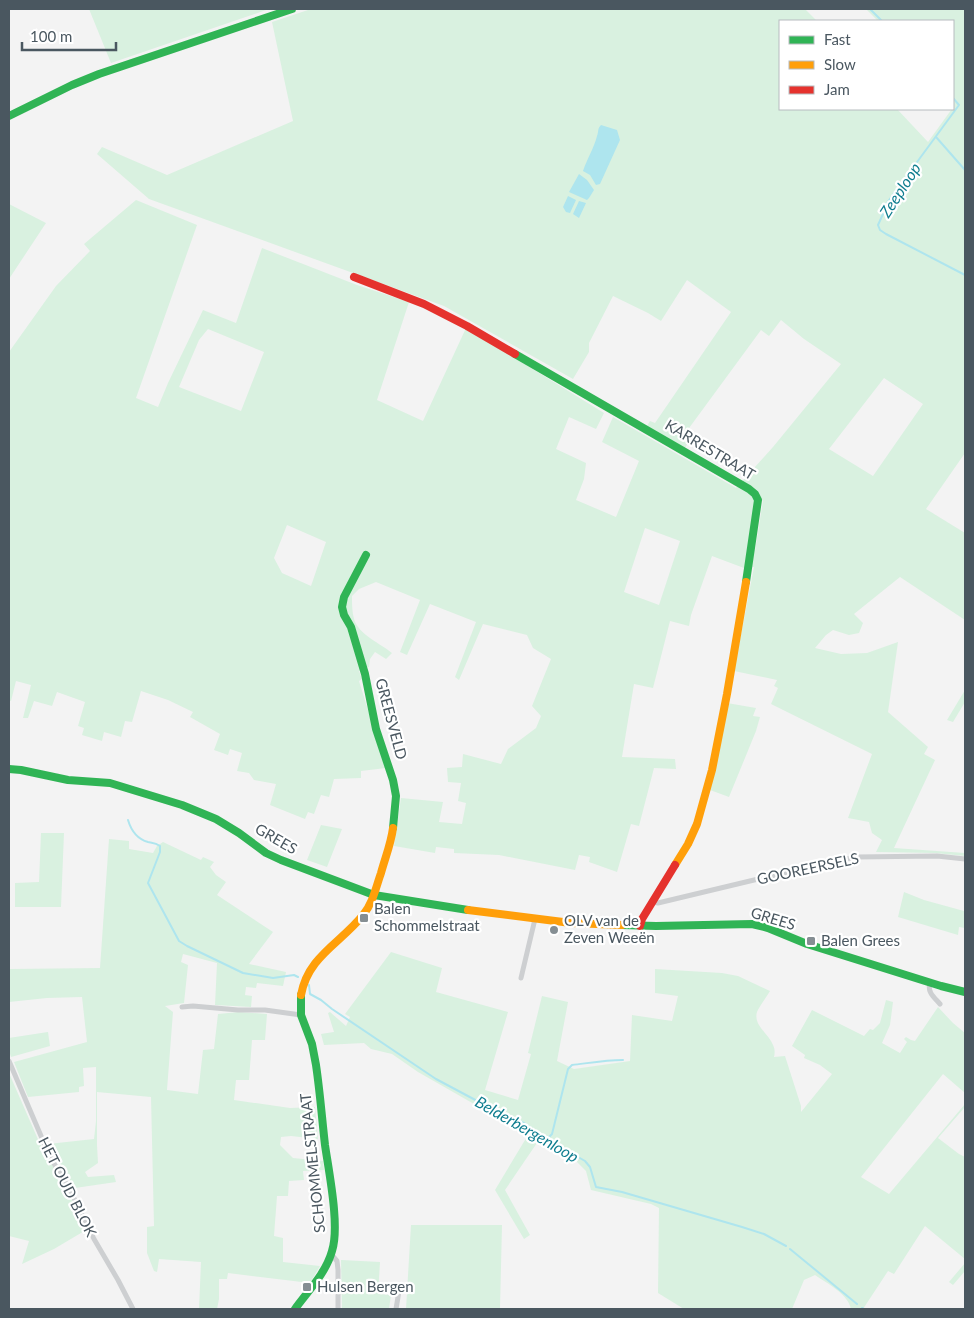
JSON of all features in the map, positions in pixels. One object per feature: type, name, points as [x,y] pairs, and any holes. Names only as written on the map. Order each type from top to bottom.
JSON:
[{"type":"street","points":[[9,116],[99,74],[292,9]]},
{"type":"street","name":"KARRESTRAAT","points":[[354,277],[424,304],[451,317],[749,489],[758,500],[750,560],[727,694],[712,770],[698,824],[688,844],[642,919],[640,926]]},
{"type":"street","name":"GREESVELD","points":[[366,555],[344,597],[342,607],[351,627],[365,674],[376,729],[393,780],[396,796],[392,834],[374,895]]},
{"type":"street","name":"GREES","points":[[9,770],[21,770],[68,780],[110,783],[182,805],[216,819],[266,853],[374,895],[571,923],[640,926],[752,924],[768,928],[807,944],[930,983],[965,992]]},
{"type":"street","name":"GOOREERSELS","points":[[653,902],[658,903],[856,857],[928,856],[965,859]]},
{"type":"street","name":"SCHOMMELSTRAAT","points":[[338,1309],[337,1261],[331,1254],[334,1241],[334,1222],[331,1179],[313,1046],[301,1015],[300,998],[305,976],[312,965],[367,910],[374,895]]},
{"type":"street","points":[[521,978],[535,919]]},
{"type":"street","points":[[930,983],[929,992],[940,1004]]},
{"type":"street","points":[[182,1007],[265,1010],[301,1015]]},
{"type":"street","name":"HET OUD BLOK","points":[[9,1061],[50,1157],[69,1188],[94,1239],[133,1309]]},
{"type":"street","points":[[295,1309],[331,1254]]},
{"type":"street","points":[[396,1309],[399,1290]]},
{"type":"green space","points":[[89,9],[269,9],[111,63]]},
{"type":"green space","points":[[311,9],[805,9],[816,20],[779,20],[779,110],[898,110],[928,142],[951,110],[954,110],[954,20],[877,20],[866,9],[965,9],[965,453],[926,509],[965,533],[965,620],[900,577],[854,614],[863,623],[859,633],[849,635],[833,630],[815,648],[841,654],[867,653],[898,642],[888,712],[928,747],[924,754],[935,760],[894,848],[965,853],[965,856],[935,853],[876,852],[882,840],[872,833],[869,822],[848,818],[872,754],[771,704],[778,688],[774,686],[777,680],[734,671],[754,567],[744,568],[712,556],[691,615],[689,626],[670,621],[653,688],[634,684],[622,757],[675,759],[676,769],[654,768],[639,826],[631,824],[617,872],[589,862],[590,857],[579,855],[575,870],[499,855],[454,853],[454,849],[436,847],[435,853],[394,846],[401,798],[443,802],[439,822],[462,824],[466,803],[458,801],[461,783],[448,782],[447,768],[462,767],[463,754],[501,764],[508,749],[536,728],[541,716],[532,706],[551,659],[533,648],[527,635],[483,624],[459,680],[455,677],[476,622],[430,604],[407,655],[400,652],[420,600],[376,582],[359,589],[352,596],[352,608],[354,619],[360,630],[392,653],[386,659],[375,652],[370,659],[369,667],[362,668],[359,671],[362,679],[359,681],[386,768],[361,771],[361,778],[334,779],[329,797],[321,795],[314,814],[308,812],[305,819],[270,805],[276,784],[254,780],[249,773],[237,771],[242,753],[230,749],[228,755],[214,750],[220,734],[190,717],[193,712],[168,700],[141,691],[132,722],[125,721],[121,737],[104,732],[102,741],[82,735],[84,728],[78,726],[85,702],[57,692],[52,706],[34,701],[28,718],[23,718],[31,685],[16,681],[11,701],[9,700],[9,352],[56,286],[90,251],[84,244],[136,200],[197,225],[136,398],[158,407],[203,310],[236,323],[262,248],[357,285],[409,302],[377,400],[423,421],[466,328],[604,413],[596,429],[569,417],[556,449],[586,463],[584,479],[576,500],[616,517],[639,461],[602,442],[613,417],[736,488],[773,447],[841,364],[804,339],[781,320],[769,336],[761,330],[681,439],[688,443],[685,448],[647,426],[650,421],[655,423],[731,312],[687,280],[661,321],[613,296],[589,343],[589,352],[573,379],[444,306],[149,199],[97,154],[102,147],[167,175],[293,121],[272,22]],"holes":[[[208,329],[264,352],[241,411],[179,387],[199,340]],[[884,378],[923,404],[873,476],[829,449]],[[763,500],[755,551],[756,506]],[[287,525],[326,542],[311,586],[282,573],[274,558]],[[645,528],[680,541],[659,605],[624,592]]]},
{"type":"green space","points":[[9,204],[46,223],[9,279]]},
{"type":"green space","points":[[965,690],[965,702],[953,722],[947,720]]},
{"type":"green space","points":[[727,703],[756,708],[753,716],[760,717],[729,797],[710,790]]},
{"type":"green space","points":[[321,825],[342,829],[327,867],[307,860]]},
{"type":"green space","points":[[41,833],[64,833],[61,907],[15,907],[15,883],[39,882]]},
{"type":"green space","points":[[109,839],[129,841],[129,849],[153,853],[157,846],[163,842],[201,860],[203,857],[214,862],[210,867],[216,875],[226,882],[217,895],[273,932],[249,964],[286,972],[283,986],[257,983],[256,988],[246,987],[245,995],[252,996],[251,1007],[215,1005],[217,963],[183,954],[181,962],[188,965],[184,1003],[165,1006],[173,1012],[167,1090],[198,1094],[203,1050],[214,1049],[218,1014],[239,1012],[267,1014],[265,1040],[252,1040],[249,1080],[236,1080],[234,1100],[290,1108],[315,1107],[318,1139],[291,1136],[281,1137],[280,1145],[293,1158],[323,1161],[324,1170],[303,1171],[304,1180],[289,1181],[288,1196],[277,1196],[274,1236],[283,1238],[283,1262],[320,1266],[310,1283],[228,1273],[227,1279],[219,1279],[217,1309],[199,1309],[201,1262],[159,1259],[157,1272],[154,1271],[147,1253],[147,1227],[154,1226],[151,1097],[97,1092],[98,1163],[85,1172],[88,1177],[114,1175],[116,1182],[75,1188],[48,1144],[94,1139],[96,1067],[83,1068],[84,1086],[79,1087],[79,1092],[28,1097],[14,1062],[87,1042],[82,997],[9,1002],[9,969],[100,968]]},
{"type":"green space","points":[[904,892],[924,900],[964,911],[965,907],[965,928],[959,927],[958,935],[898,917]]},
{"type":"green space","points":[[391,952],[442,968],[436,992],[508,1012],[485,1090],[518,1100],[531,1054],[528,1053],[542,996],[568,1002],[557,1061],[574,1069],[630,1061],[632,1015],[672,1021],[678,996],[655,993],[655,969],[722,973],[738,976],[770,991],[757,1012],[757,1021],[773,1045],[774,1057],[785,1056],[801,1106],[801,1112],[832,1074],[820,1065],[804,1058],[805,1055],[792,1046],[812,1010],[864,1036],[870,1029],[873,1030],[880,1023],[886,1000],[893,1002],[890,1025],[882,1043],[900,1053],[907,1042],[904,1039],[906,1037],[915,1041],[938,1007],[965,1033],[965,1093],[943,1074],[861,1177],[889,1194],[965,1104],[965,1107],[938,1138],[965,1157],[965,1259],[925,1226],[894,1274],[888,1271],[863,1309],[851,1309],[842,1294],[815,1275],[804,1280],[792,1309],[684,1309],[658,1293],[659,1208],[651,1204],[591,1190],[586,1171],[577,1162],[541,1137],[505,1190],[530,1235],[524,1239],[495,1190],[531,1130],[474,1104],[418,1072],[392,1054],[371,1049],[364,1043],[324,1045],[321,1034],[334,1032],[328,1013],[330,1012],[346,1026],[350,1017],[345,1014]]},
{"type":"green space","points":[[48,1032],[50,1046],[11,1057],[9,1038]]},
{"type":"green space","points":[[9,1073],[40,1144],[65,1186],[86,1230],[54,1249],[22,1264],[29,1241],[9,1236]]},
{"type":"green space","points":[[411,1225],[502,1225],[500,1309],[406,1309]]},
{"type":"green space","points":[[341,1260],[380,1262],[378,1294],[391,1295],[389,1309],[342,1309]]},
{"type":"green space","points":[[965,1263],[965,1271],[953,1285],[949,1282]]},
{"type":"water","points":[[601,125],[617,130],[620,140],[600,184],[596,185],[590,175],[583,171]]},
{"type":"water","points":[[579,174],[587,180],[594,190],[587,200],[569,192]]},
{"type":"water","points":[[568,196],[576,200],[570,213],[566,212],[563,207]]},
{"type":"water","points":[[579,201],[586,203],[579,218],[573,214]]},
{"type":"waterway","name":"Zeeploop","points":[[870,9],[881,20]]},
{"type":"waterway","name":"Zeeploop","points":[[954,99],[959,105],[881,211],[883,214],[878,225],[880,230],[886,234],[965,275]]},
{"type":"waterway","points":[[936,137],[965,170]]},
{"type":"waterway","name":"Belderbergenloop","points":[[128,820],[133,831],[144,841],[160,846],[160,852],[148,883],[179,941],[243,973],[273,978],[294,975],[298,977]]},
{"type":"waterway","name":"Belderbergenloop","points":[[309,985],[310,994],[436,1079],[524,1123],[585,1161],[590,1167],[596,1187],[622,1192],[742,1227],[764,1234],[786,1246]]},
{"type":"waterway","points":[[548,1138],[552,1134],[568,1069],[572,1065],[623,1060]]},
{"type":"waterway","name":"Belderbergenloop","points":[[790,1249],[857,1304]]},
{"type":"traffic: fast","points":[[9,116],[99,74],[292,9]]},
{"type":"traffic: fast","points":[[515,354],[755,494],[758,500],[746,582]]},
{"type":"traffic: fast","points":[[366,555],[344,597],[342,607],[351,627],[365,674],[376,729],[393,780],[396,796],[393,828]]},
{"type":"traffic: fast","points":[[9,769],[68,780],[110,783],[182,805],[216,819],[266,853],[374,895],[468,910]]},
{"type":"traffic: fast","points":[[622,925],[752,924],[768,928],[807,944],[965,992]]},
{"type":"traffic: fast","points":[[295,1309],[326,1267],[332,1251],[335,1228],[316,1065],[312,1044],[301,1015],[301,995]]},
{"type":"traffic: slow","points":[[675,865],[688,844],[697,824],[712,770],[746,582]]},
{"type":"traffic: slow","points":[[301,995],[305,982],[318,960],[354,925],[369,905],[381,873],[393,828]]},
{"type":"traffic: slow","points":[[468,910],[571,923],[622,925]]},
{"type":"traffic: jam","points":[[354,277],[424,304],[515,354]]},
{"type":"traffic: jam","points":[[640,926],[642,919],[675,865]]},
{"type":"place","name":"Balen Schommelstraat","points":[[364,918]]},
{"type":"place","name":"OLV van de Zeven Weeën","points":[[554,930]]},
{"type":"place","name":"Balen Grees","points":[[811,941]]},
{"type":"place","name":"Hulsen Bergen","points":[[307,1287]]}]
